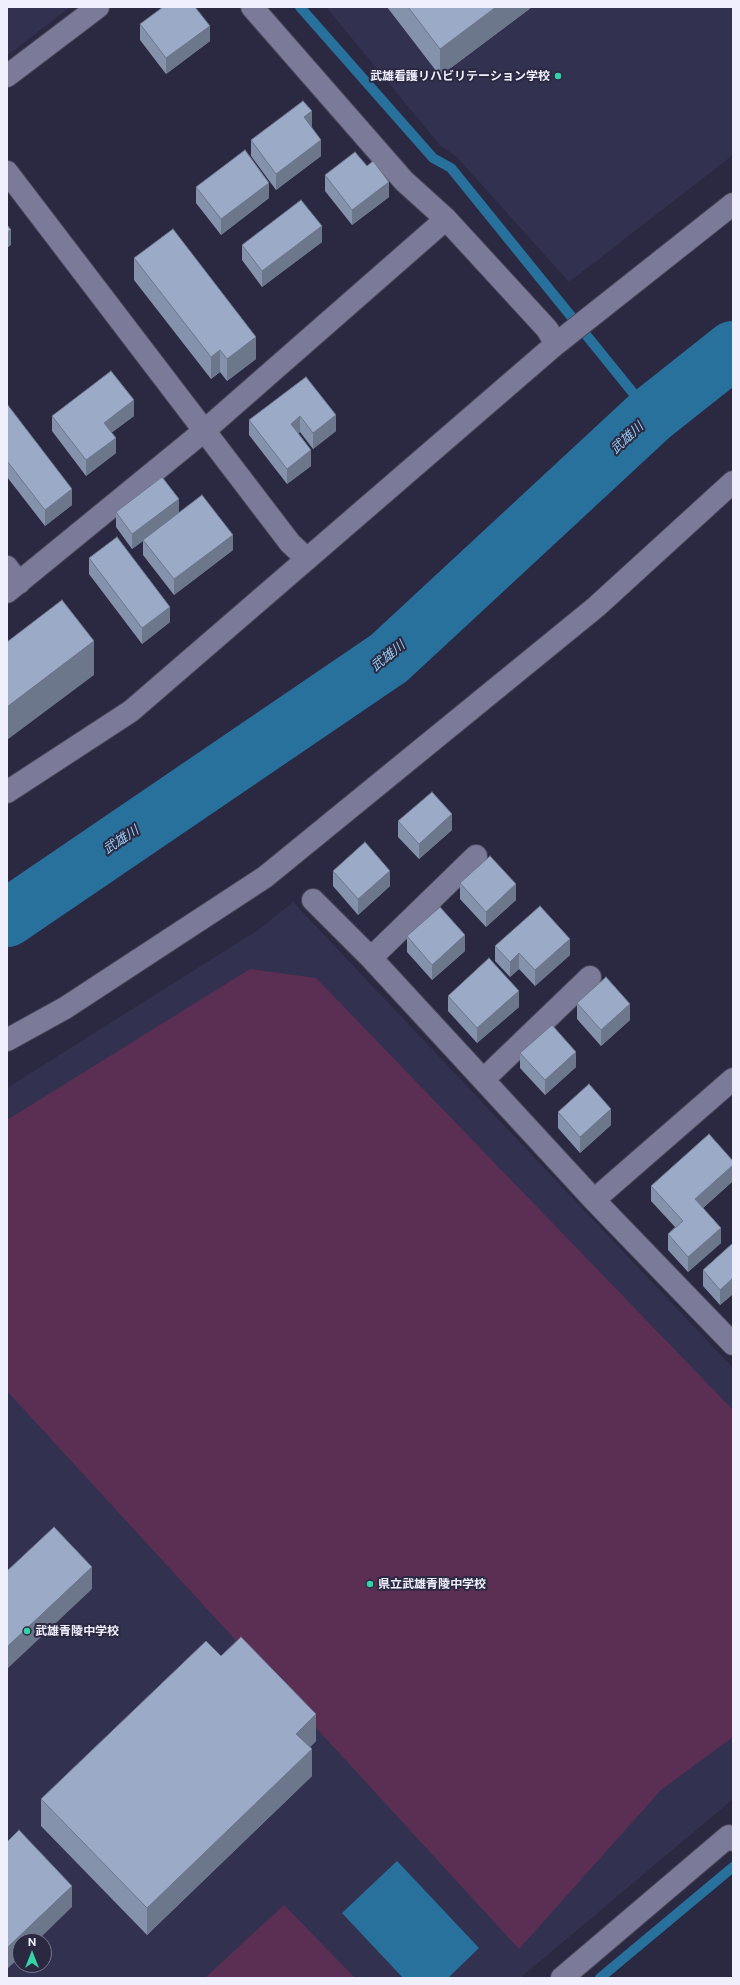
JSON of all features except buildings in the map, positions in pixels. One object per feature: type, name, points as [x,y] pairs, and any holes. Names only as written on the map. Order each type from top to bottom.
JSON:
[{"type":"street","points":[[7,76],[98,7]]},
{"type":"street","points":[[252,7],[404,181],[446,219],[547,329],[556,344]]},
{"type":"street","points":[[7,172],[290,543],[307,559]]},
{"type":"street","points":[[7,792],[131,711],[556,344],[733,204]]},
{"type":"street","points":[[11,581],[204,431],[446,219]]},
{"type":"street","points":[[7,1040],[65,1008],[265,876],[596,607],[733,482]]},
{"type":"street","points":[[371,958],[476,856]]},
{"type":"street","points":[[313,900],[371,958],[594,1200],[733,1344]]},
{"type":"street","points":[[484,1080],[590,977]]},
{"type":"street","points":[[594,1200],[733,1079]]},
{"type":"street","points":[[562,1978],[732,1837]]},
{"type":"shaded area","points":[[7,7],[70,7],[7,56]]},
{"type":"shaded area","name":"武雄看護リハビリテーション学校","points":[[326,7],[733,7],[733,155],[569,282],[457,157],[440,145]]},
{"type":"shaded area","name":"県立武雄青陵中学校","points":[[293,902],[733,1368],[733,1799],[520,1978],[7,1978],[7,1088],[258,930]]},
{"type":"shaded area","name":"県立武雄青陵中学校","points":[[250,969],[316,978],[733,1410],[733,1737],[661,1790],[519,1949],[7,1391],[7,1120]]},
{"type":"shaded area","points":[[284,1905],[355,1978],[205,1978]]},
{"type":"water","points":[[397,1861],[479,1948],[448,1978],[403,1978],[342,1913]]},
{"type":"waterway","points":[[300,7],[433,158],[451,168],[651,415]]},
{"type":"waterway","name":"武雄川","points":[[7,918],[389,658],[651,415],[733,350]]},
{"type":"waterway","points":[[600,1978],[733,1867]]},
{"type":"place","name":"武雄看護リハビリテーション学校","points":[[558,76]]},
{"type":"place","name":"県立武雄青陵中学校","points":[[370,1584]]},
{"type":"place","name":"武雄青陵中学校","points":[[27,1631]]}]
